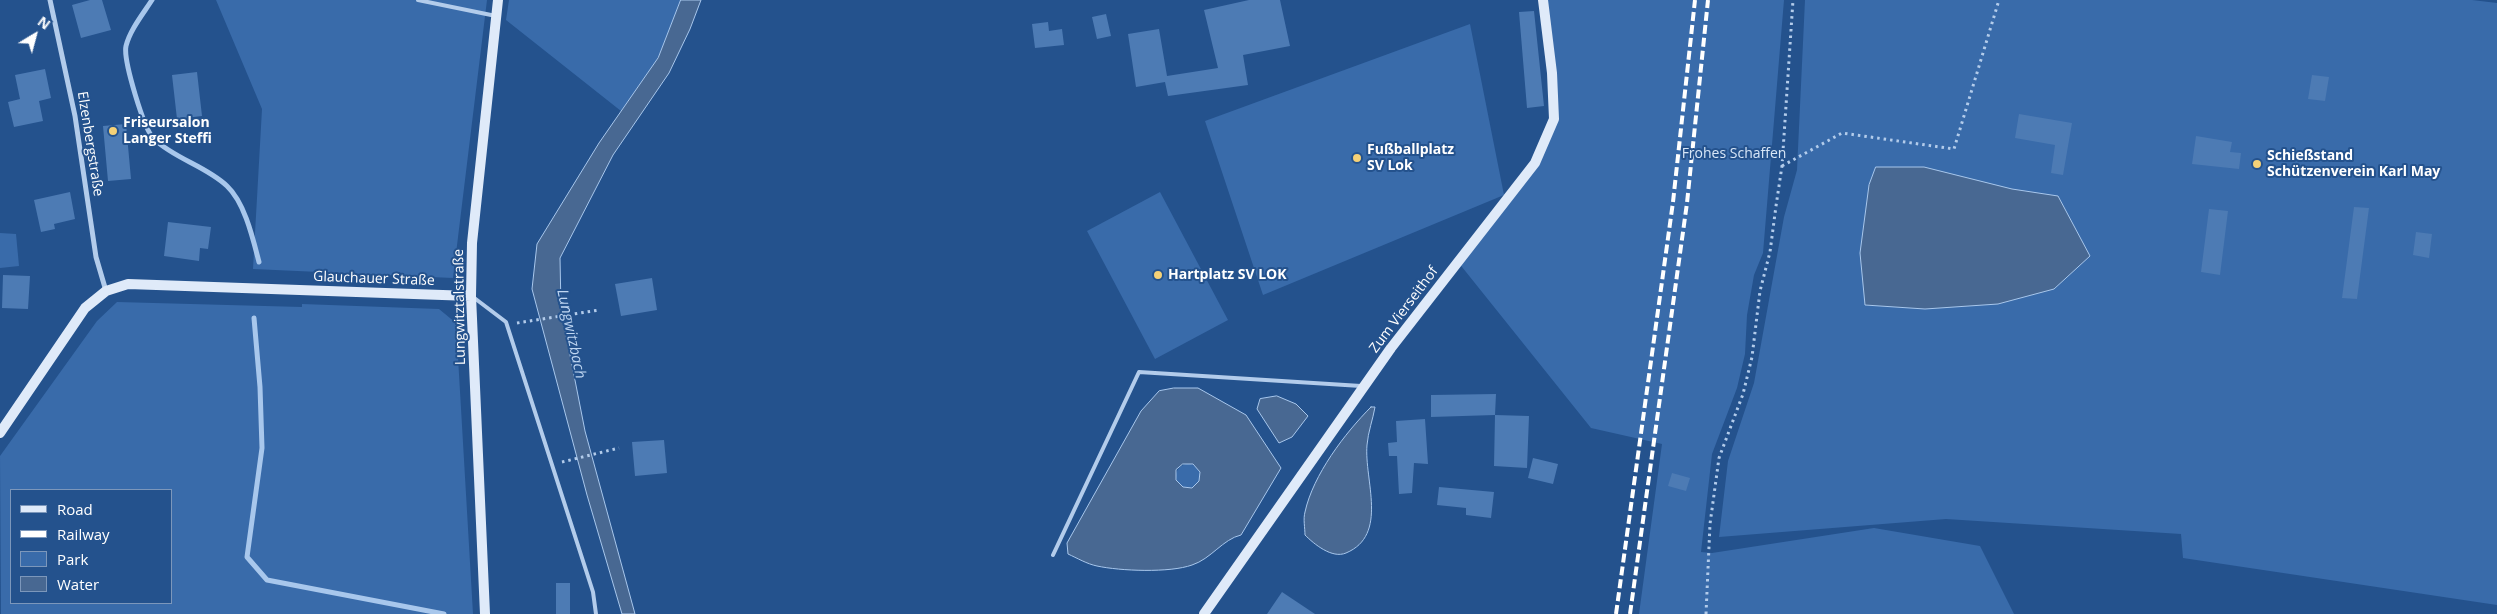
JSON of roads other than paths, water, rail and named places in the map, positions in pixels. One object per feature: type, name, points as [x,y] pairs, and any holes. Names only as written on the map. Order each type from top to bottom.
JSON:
[{"type":"street","name":"Elzenbergstraße","points":[[50,0],[75,116],[96,257],[106,291]]},
{"type":"street","name":"Lungwitztalstraße","points":[[484,614],[472,296],[472,243],[498,0]]},
{"type":"street","name":"Zum Vierseithof","points":[[1204,614],[1364,386],[1535,163],[1554,119],[1552,73],[1543,0]]},
{"type":"street","name":"Glauchauer Straße","points":[[1,428],[85,308],[106,291],[128,284],[472,296]]},
{"type":"lane","points":[[418,0],[496,16]]},
{"type":"lane","points":[[472,296],[506,322],[593,592],[596,614]]},
{"type":"lane","points":[[1053,555],[1139,372],[1364,386]]},
{"type":"water","points":[[681,0],[701,0],[690,29],[669,73],[613,155],[560,258],[561,309],[585,431],[635,614],[622,614],[587,495],[532,289],[537,244],[599,143],[658,58]]},
{"type":"water","points":[[1876,167],[1924,167],[2012,189],[2058,196],[2090,256],[2054,289],[1998,304],[1925,309],[1865,305],[1860,253],[1869,185]]},
{"type":"water","points":[[1174,388],[1198,388],[1246,415],[1281,468],[1241,535],[1228,541],[1192,565],[1183,568],[1158,570],[1118,569],[1093,565],[1068,554],[1067,543],[1141,411],[1159,391]],"holes":[[[1183,464],[1193,464],[1200,472],[1199,481],[1192,488],[1183,487],[1176,480],[1176,470]]]},
{"type":"water","points":[[1277,396],[1296,404],[1308,416],[1292,437],[1279,443],[1257,409],[1260,399]]},
{"type":"water","points":[[1371,407],[1375,407],[1368,435],[1367,459],[1372,505],[1371,520],[1367,533],[1359,545],[1346,553],[1335,554],[1318,546],[1305,535],[1305,512],[1315,484],[1331,455]]},
{"type":"waterway","points":[[152,0],[134,28],[126,46],[131,79],[145,123],[154,139],[162,146],[210,173],[233,193],[248,222],[259,262]]},
{"type":"waterway","points":[[254,318],[260,387],[262,448],[247,557],[267,580],[444,614]]},
{"type":"railway","points":[[1616,614],[1673,202],[1695,0]]},
{"type":"railway","points":[[1630,614],[1687,203],[1708,0]]},
{"type":"place","name":"Friseursalon Langer Steffi","points":[[113,131]]},
{"type":"place","name":"Fußballplatz SV Lok","points":[[1357,158]]},
{"type":"place","name":"Schießstand Schützenverein Karl May","points":[[2257,164]]},
{"type":"place","name":"Hartplatz SV LOK","points":[[1158,275]]},
{"type":"park label","name":"Frohes Schaffen","points":[[1734,154]]},
{"type":"water label","name":"Lungwitzbach","points":[[571,334]]}]
